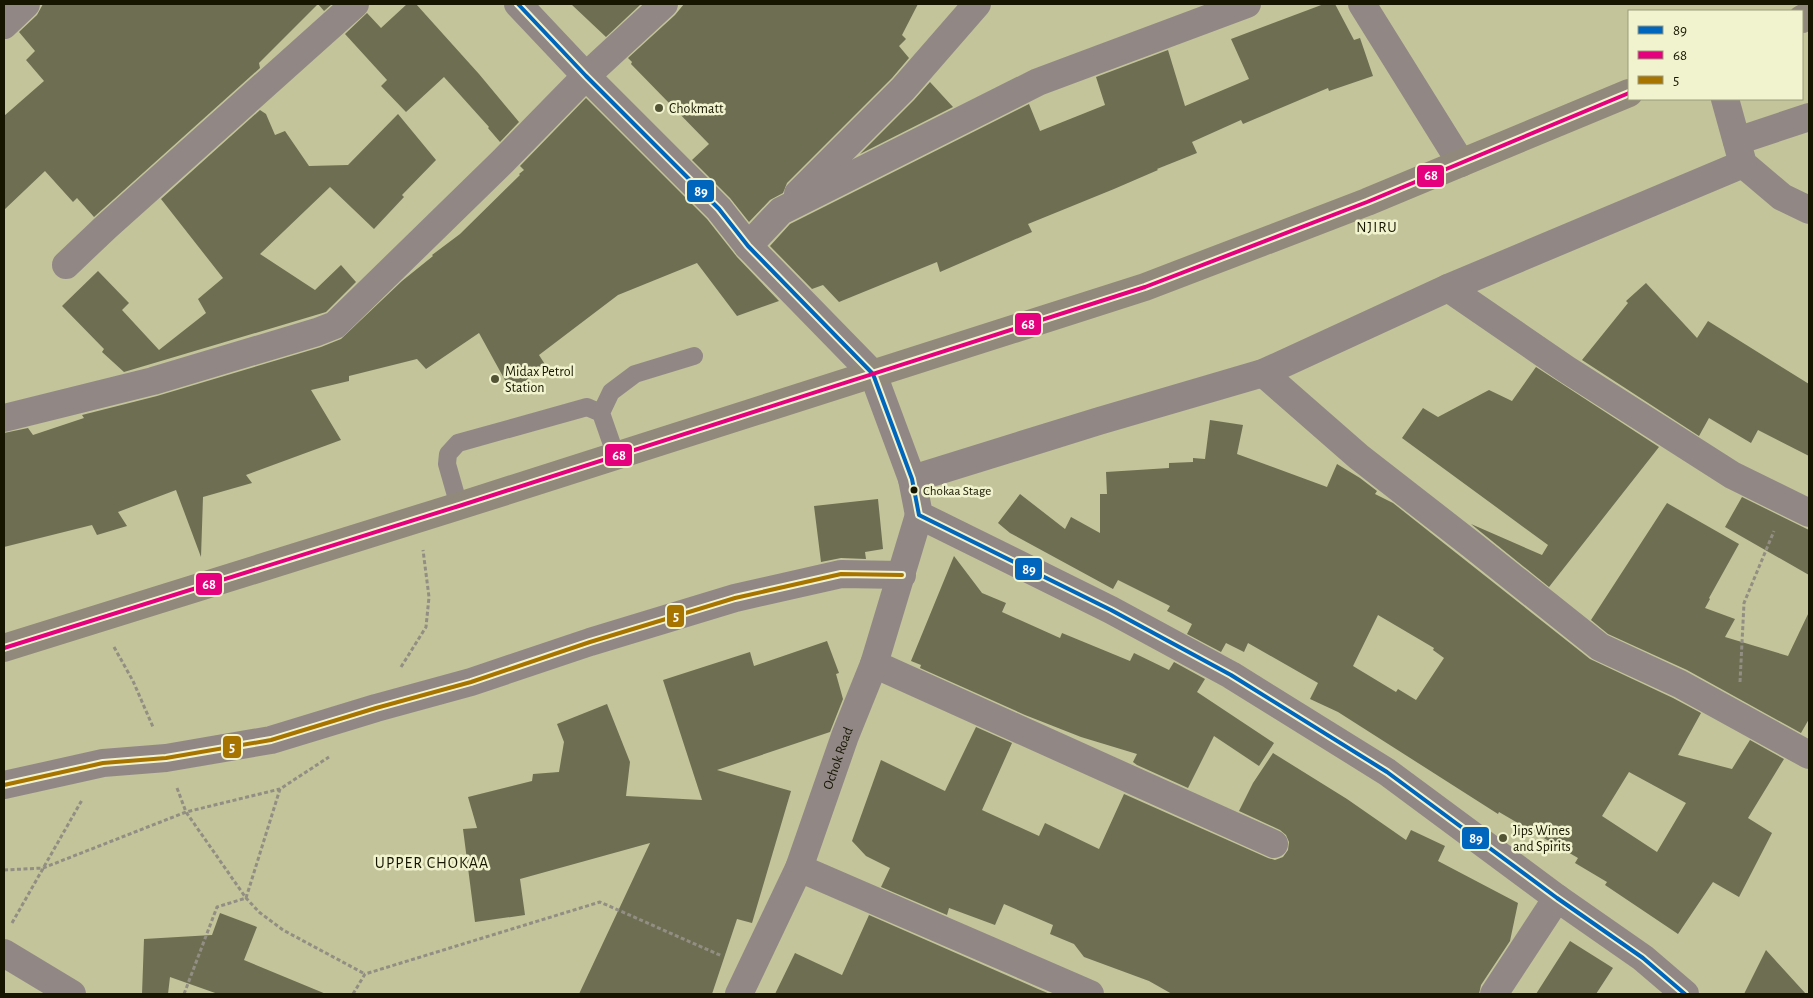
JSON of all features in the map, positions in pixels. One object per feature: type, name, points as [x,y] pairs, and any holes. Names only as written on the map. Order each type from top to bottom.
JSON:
[{"type":"highway","points":[[4,648],[419,519],[1145,287],[1358,206],[1628,93]]},
{"type":"street","points":[[4,25],[26,4]]},
{"type":"street","points":[[66,265],[355,4]]},
{"type":"street","points":[[518,4],[586,76],[719,209],[748,246],[873,374],[912,479],[919,516],[1111,610],[1231,675],[1387,772],[1643,958],[1685,994]]},
{"type":"street","points":[[4,418],[153,381],[335,325],[502,162],[586,76],[664,4]]},
{"type":"street","points":[[748,246],[903,89],[977,4]]},
{"type":"street","points":[[781,211],[1038,82],[1247,4]]},
{"type":"street","points":[[1362,4],[1461,164]]},
{"type":"street","points":[[1725,100],[1740,152],[1782,197],[1809,210]]},
{"type":"street","points":[[912,479],[1098,421],[1264,373],[1740,152],[1809,117]]},
{"type":"street","points":[[1448,288],[1566,368],[1732,475],[1809,513]]},
{"type":"street","points":[[1264,373],[1359,457],[1600,648],[1680,684],[1809,755]]},
{"type":"street","name":"Ochok Road","points":[[739,994],[798,868],[844,736],[874,664],[919,516]]},
{"type":"street","points":[[4,784],[102,762],[166,758],[271,740],[470,682],[590,642],[735,598],[841,574],[902,575]]},
{"type":"street","points":[[874,664],[1274,844]]},
{"type":"street","points":[[798,868],[1090,994]]},
{"type":"street","points":[[1494,994],[1558,898]]},
{"type":"street","points":[[6,942],[72,994]]},
{"type":"lane","points":[[616,456],[601,413],[610,392],[635,374],[694,356]]},
{"type":"lane","points":[[459,506],[447,464],[448,454],[458,443],[575,409],[587,407],[601,413]]},
{"type":"path","points":[[376,708],[426,627],[429,597],[419,519]]},
{"type":"path","points":[[1740,686],[1744,603],[1774,530]]},
{"type":"path","points":[[98,619],[133,681],[166,758],[186,812],[246,898],[283,930],[365,974]]},
{"type":"path","points":[[4,870],[43,868],[186,812],[280,789],[332,756]]},
{"type":"path","points":[[6,942],[43,868],[102,762]]},
{"type":"path","points":[[246,898],[280,789]]},
{"type":"path","points":[[184,994],[217,907],[246,898]]},
{"type":"path","points":[[353,994],[365,974],[600,902],[750,968]]},
{"type":"building","points":[[43,4],[318,4],[259,63],[260,68],[94,217],[77,198],[73,202],[45,171],[4,210],[4,116],[44,81],[26,60],[35,51],[19,32],[37,15]]},
{"type":"building","points":[[318,4],[332,4],[324,11]]},
{"type":"building","points":[[407,4],[416,4],[519,122],[500,142],[444,77],[406,112],[381,86],[387,80],[345,34],[367,13],[381,28]]},
{"type":"building","points":[[571,4],[639,4],[640,5],[606,37]]},
{"type":"building","points":[[684,4],[918,4],[902,35],[906,39],[899,46],[909,58],[892,78],[787,183],[783,193],[770,200],[749,222],[730,198],[692,160],[709,144],[631,64],[632,62],[628,58],[675,15]]},
{"type":"building","points":[[1324,4],[1335,4],[1354,40],[1360,38],[1373,76],[1329,91],[1328,88],[1243,124],[1241,120],[1192,142],[1197,153],[1028,224],[1032,232],[940,272],[937,262],[839,302],[823,285],[812,289],[770,246],[790,224],[1029,104],[1040,131],[1105,105],[1096,77],[1168,50],[1185,106],[1249,79],[1231,39]]},
{"type":"building","points":[[930,82],[953,107],[860,154],[914,100]]},
{"type":"building","points":[[586,98],[707,219],[737,257],[779,301],[737,316],[697,263],[618,295],[539,355],[546,366],[511,391],[479,333],[426,369],[417,359],[349,376],[349,381],[311,390],[341,440],[246,475],[252,483],[203,497],[201,557],[176,490],[118,512],[127,526],[97,535],[92,525],[4,547],[4,433],[28,428],[33,435],[84,418],[82,415],[157,396],[321,347],[341,339],[402,281],[460,234],[520,175],[524,170],[520,166]]},
{"type":"building","points":[[260,110],[266,114],[275,135],[285,131],[309,166],[348,165],[398,114],[436,160],[402,195],[404,197],[374,229],[330,187],[260,254],[315,290],[341,265],[356,282],[326,312],[124,372],[102,352],[104,349],[62,306],[98,271],[129,303],[122,310],[159,350],[206,313],[198,299],[223,278],[161,199]]},
{"type":"building","points":[[1646,283],[1697,338],[1708,321],[1809,384],[1809,456],[1758,430],[1751,443],[1709,418],[1699,436],[1582,360],[1628,303],[1626,301]]},
{"type":"building","points":[[1536,367],[1659,447],[1549,587],[1471,524],[1542,555],[1548,545],[1402,438],[1423,408],[1438,417],[1489,390],[1512,401]]},
{"type":"building","points":[[1210,420],[1243,425],[1237,454],[1327,487],[1337,464],[1377,491],[1375,494],[1393,503],[1590,659],[1701,713],[1678,755],[1732,769],[1750,740],[1784,759],[1748,818],[1772,833],[1739,897],[1713,882],[1678,934],[1605,885],[1607,882],[1575,863],[1578,858],[1499,812],[1498,814],[1338,712],[1310,699],[1318,683],[1248,643],[1244,652],[1226,643],[1221,652],[1187,634],[1192,624],[1167,611],[1170,606],[1118,580],[1113,589],[1010,533],[998,523],[1020,494],[1065,529],[1071,517],[1100,533],[1100,494],[1107,494],[1106,472],[1169,468],[1169,463],[1193,462],[1193,458],[1205,459]],"holes":[[[1378,615],[1434,648],[1433,650],[1444,658],[1416,700],[1398,689],[1396,692],[1353,666]],[[1629,772],[1686,803],[1657,852],[1602,816]]]},
{"type":"building","points":[[1742,497],[1809,530],[1809,575],[1725,527]]},
{"type":"building","points":[[878,499],[883,549],[865,552],[866,559],[841,558],[821,562],[814,506]]},
{"type":"building","points":[[1667,503],[1739,544],[1705,608],[1735,619],[1725,637],[1788,656],[1809,612],[1809,719],[1801,733],[1687,670],[1608,634],[1591,620]]},
{"type":"building","points":[[954,556],[982,593],[1006,603],[1002,612],[1060,638],[1062,633],[1130,661],[1134,653],[1169,670],[1174,662],[1205,679],[1197,692],[1274,743],[1259,766],[1214,736],[1188,788],[1137,765],[1133,762],[1137,754],[1081,737],[1025,715],[920,668],[921,665],[911,661]]},
{"type":"building","points":[[827,641],[839,673],[836,674],[843,699],[830,732],[717,770],[791,791],[752,923],[737,919],[712,994],[579,994],[650,843],[520,879],[525,915],[475,922],[463,829],[477,828],[468,797],[532,781],[533,774],[559,772],[564,742],[557,724],[607,704],[630,762],[626,796],[702,800],[663,680],[750,652],[754,666]]},
{"type":"building","points":[[976,727],[1012,743],[982,810],[1039,836],[1045,823],[1099,849],[1124,794],[1268,858],[1275,860],[1283,857],[1288,850],[1289,842],[1286,835],[1280,830],[1239,811],[1253,783],[1273,753],[1347,799],[1406,840],[1411,830],[1445,846],[1438,861],[1518,903],[1510,941],[1481,985],[1479,994],[1172,994],[1149,981],[1084,957],[1074,944],[1050,934],[1053,925],[1004,904],[995,925],[949,908],[947,915],[881,887],[890,868],[866,856],[852,841],[881,760],[945,791]]},
{"type":"building","points":[[220,913],[257,927],[244,960],[326,994],[218,994],[170,977],[168,994],[142,994],[144,939],[212,935]]},
{"type":"building","points":[[869,915],[1050,994],[775,994],[795,953],[842,975]]},
{"type":"building","points":[[1570,941],[1613,968],[1596,994],[1536,994]]},
{"type":"building","points":[[1766,950],[1806,994],[1744,994]]},
{"type":"transit line","name":"89","points":[[518,4],[586,76],[719,209],[748,246],[873,374],[912,479],[919,515],[1111,610],[1231,675],[1387,772],[1557,898],[1643,958],[1685,994]]},
{"type":"transit line","name":"68","points":[[4,648],[459,506],[1145,287],[1367,202],[1628,93]]},
{"type":"transit line","name":"5","points":[[4,785],[103,763],[166,758],[271,740],[471,682],[590,642],[735,598],[841,574],[902,575]]},
{"type":"place","name":"Chokmatt","points":[[659,108]]},
{"type":"place","name":"Midax Petrol Station","points":[[495,379]]},
{"type":"place","name":"Chokaa Stage","points":[[914,490]]},
{"type":"place","name":"Jips Wines and Spirits","points":[[1503,838]]},
{"type":"district","name":"NJIRU","points":[[1377,227]]},
{"type":"district","name":"UPPER CHOKAA","points":[[432,862]]}]
